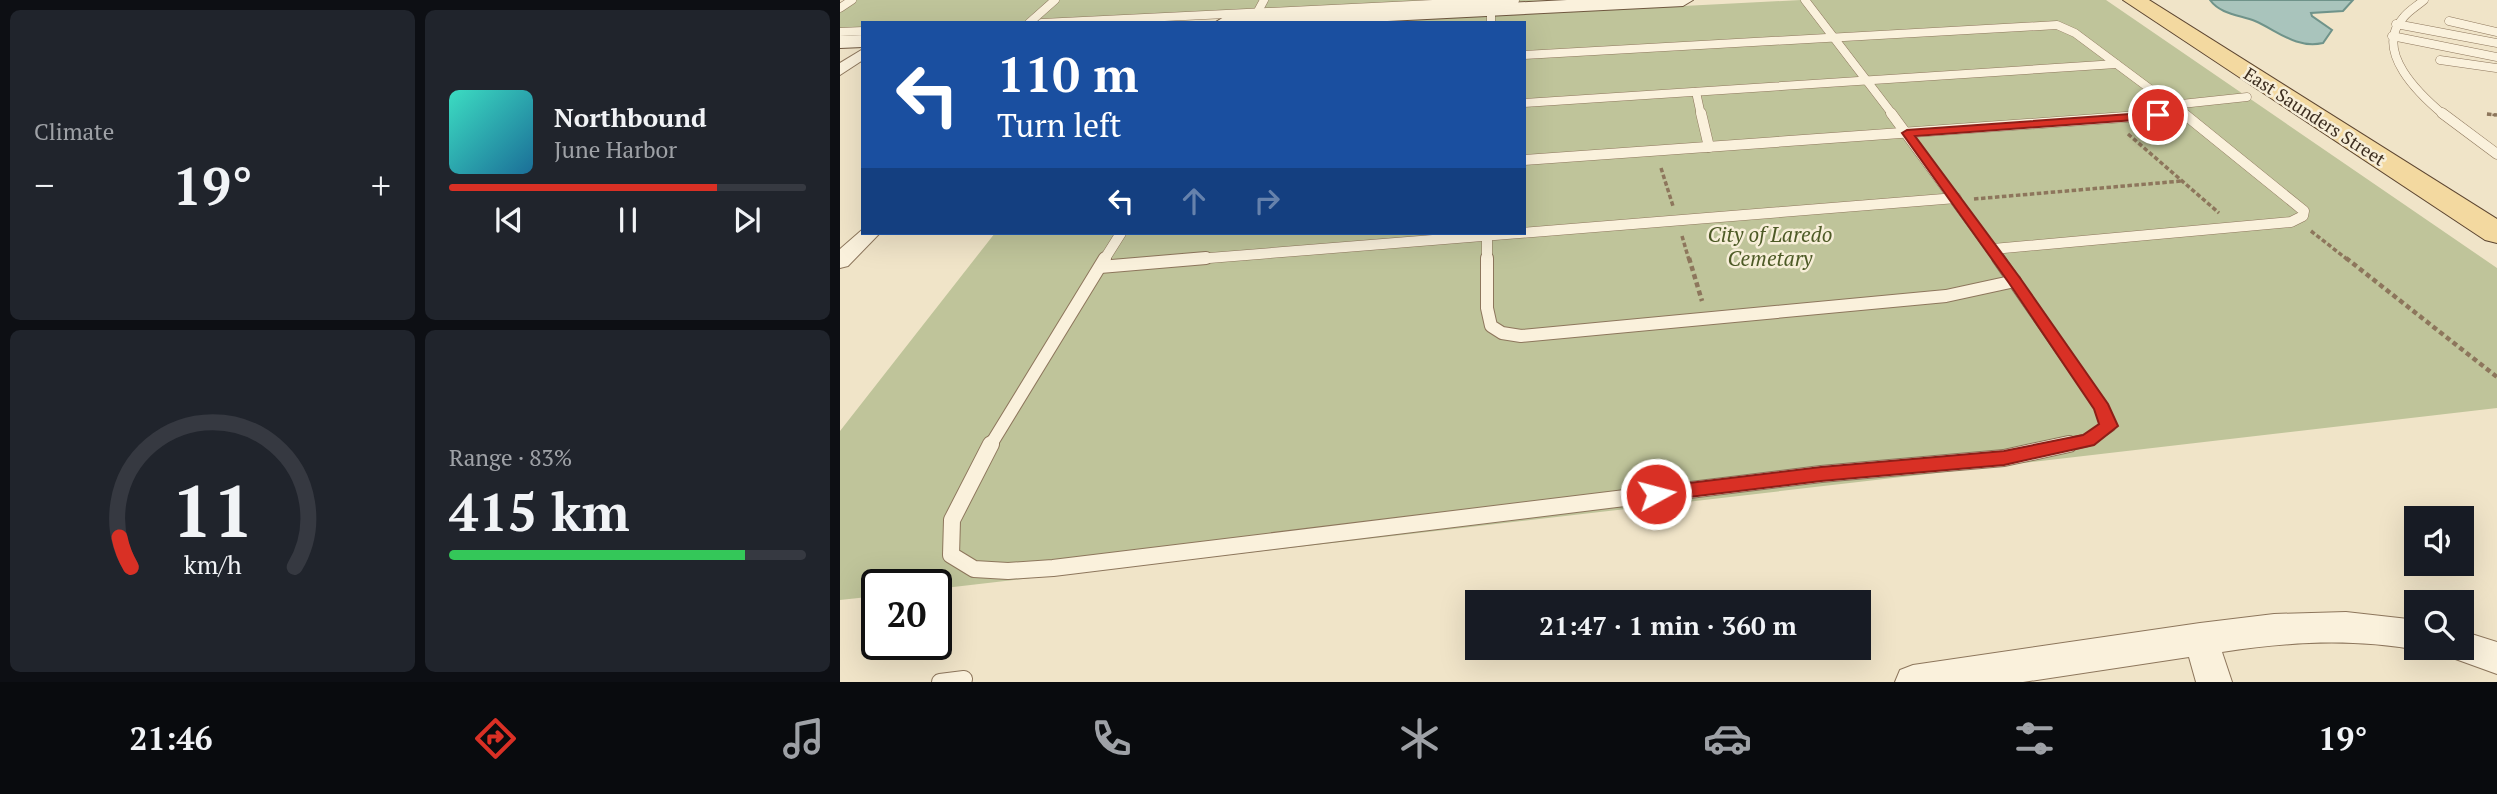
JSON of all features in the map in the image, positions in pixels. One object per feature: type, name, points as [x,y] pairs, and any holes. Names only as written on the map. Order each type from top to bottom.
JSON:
[{"type":"main road","points":[[1250,19],[1683,0]]},
{"type":"main road","name":"East Saunders Street","points":[[2134,0],[2497,233]]},
{"type":"main road","points":[[840,42],[861,41]]},
{"type":"street","points":[[840,70],[861,54]]},
{"type":"street","points":[[840,261],[868,235]]},
{"type":"street","points":[[1913,682],[2200,638],[2326,625],[2381,628],[2404,632]]},
{"type":"street","points":[[2200,638],[2214,682]]},
{"type":"street","points":[[2474,650],[2497,658]]},
{"type":"lane","points":[[840,8],[852,0]]},
{"type":"lane","points":[[1031,21],[1055,0]]},
{"type":"lane","points":[[1146,21],[1250,19],[1264,0]]},
{"type":"lane","points":[[1491,8],[1515,0]]},
{"type":"lane","points":[[1120,235],[981,461],[952,520],[951,555],[974,569],[1008,571],[1053,568],[1821,474],[2004,458],[2088,440],[2109,426],[2102,408],[1993,249],[1805,0]]},
{"type":"lane","points":[[2424,0],[2412,7],[2396,24],[2392,36],[2392,50],[2398,64],[2422,96],[2443,115],[2497,154]]},
{"type":"lane","points":[[2449,21],[2497,32]]},
{"type":"lane","points":[[2396,24],[2497,43]]},
{"type":"lane","points":[[1526,55],[2057,25],[2075,33],[2172,105],[2304,211],[2303,216],[2291,222],[1993,249]]},
{"type":"lane","points":[[840,32],[861,31]]},
{"type":"lane","points":[[2392,36],[2497,57]]},
{"type":"lane","points":[[2440,60],[2496,68]]},
{"type":"lane","points":[[1526,103],[2116,64]]},
{"type":"lane","points":[[1696,92],[1709,147]]},
{"type":"lane","points":[[2172,105],[2247,97]]},
{"type":"lane","points":[[1526,160],[2182,113]]},
{"type":"lane","points":[[1526,231],[1956,198]]},
{"type":"lane","points":[[1100,267],[1475,235]]},
{"type":"lane","points":[[1487,235],[1487,308],[1491,326],[1502,333],[1521,336],[1920,299],[1976,291],[2015,281]]},
{"type":"lane","points":[[940,682],[964,679],[962,682]]},
{"type":"path","points":[[2487,114],[2497,115]]},
{"type":"path","points":[[2123,130],[2221,214]]},
{"type":"path","points":[[1661,167],[1676,217]]},
{"type":"path","points":[[1970,199],[2182,181]]},
{"type":"path","points":[[1679,226],[1705,312]]},
{"type":"path","points":[[2315,228],[2309,230],[2497,377]]},
{"type":"green space","points":[[847,0],[1548,0],[1124,21],[861,21],[861,34],[840,35],[840,4]]},
{"type":"green space","name":"City of Laredo Cemetary","points":[[1801,0],[2106,0],[2497,268],[2497,408],[952,587],[952,569],[861,569],[861,598],[840,600],[840,431],[993,235],[1526,235],[1526,21],[1395,21]]},
{"type":"water","points":[[2210,0],[2353,0],[2343,11],[2311,13],[2332,30],[2323,43],[2304,44],[2255,21],[2224,11]]},
{"type":"route","points":[[1656,494],[1821,474],[2004,458],[2088,440],[2109,426],[2102,408],[2015,281],[1907,133],[2158,115]]}]
